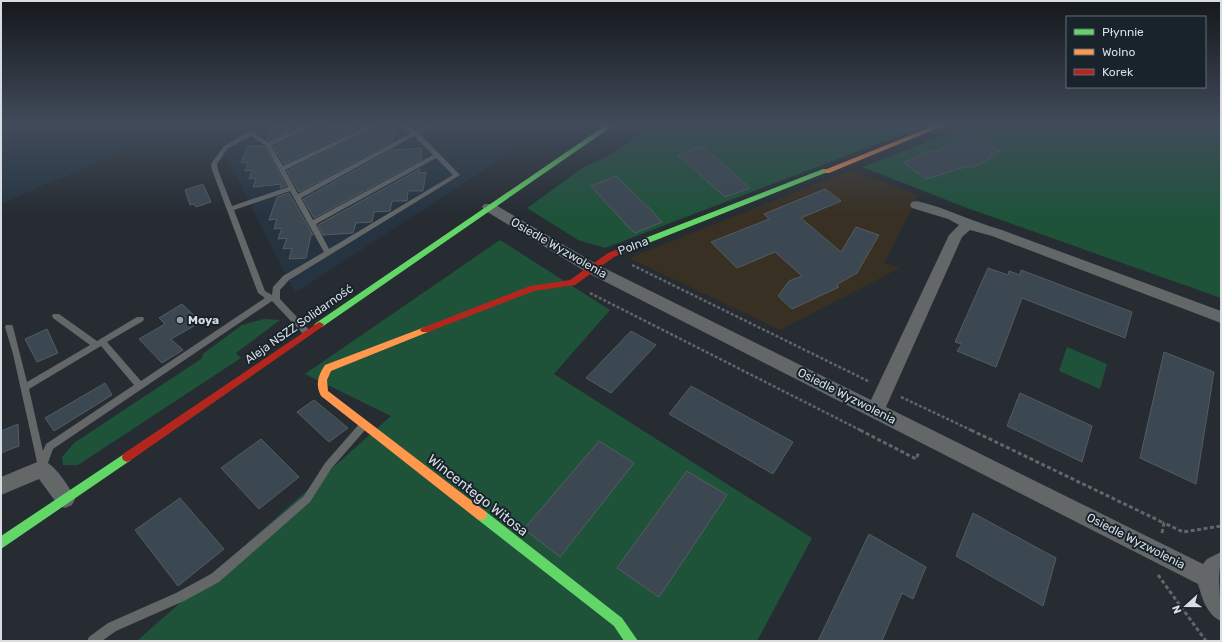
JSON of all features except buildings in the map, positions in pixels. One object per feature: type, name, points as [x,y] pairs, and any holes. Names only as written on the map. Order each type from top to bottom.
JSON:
[{"type":"street","name":"Aleja NSZZ Solidarność","points":[[1,543],[308,334],[489,207],[566,155]]},
{"type":"street","name":"Polna","points":[[328,368],[533,288],[572,283],[611,255],[866,155]]},
{"type":"street","points":[[917,205],[953,216],[968,225],[997,232],[1221,317]]},
{"type":"street","name":"Osiedle Wyzwolenia","points":[[489,207],[593,269],[927,436],[1215,570]]},
{"type":"street","points":[[875,410],[956,235],[968,225]]},
{"type":"street","name":"Wincentego Witosa","points":[[328,368],[322,375],[321,384],[324,393],[618,622],[632,641]]},
{"type":"street","points":[[1,486],[42,468],[65,499]]},
{"type":"street","points":[[1215,570],[1211,593],[1221,610]]},
{"type":"lane","points":[[220,155],[214,164],[215,170],[262,293],[273,299],[308,334]]},
{"type":"lane","points":[[274,155],[328,253]]},
{"type":"lane","points":[[282,169],[311,155]]},
{"type":"lane","points":[[296,196],[375,155]]},
{"type":"lane","points":[[42,468],[49,447],[273,299],[276,289],[286,278],[457,175],[437,155],[312,224]]},
{"type":"lane","points":[[230,209],[292,188]]},
{"type":"lane","points":[[56,316],[99,344],[140,386]]},
{"type":"lane","points":[[24,388],[140,320]]},
{"type":"lane","points":[[9,327],[42,468]]},
{"type":"lane","points":[[93,641],[112,627],[180,597],[215,578],[307,499],[328,466],[365,425]]},
{"type":"path","points":[[611,255],[1164,523]]},
{"type":"path","points":[[572,283],[916,459],[938,414]]},
{"type":"shaded area","points":[[1,155],[113,155],[1,204]]},
{"type":"shaded area","points":[[226,155],[507,155],[295,293]]},
{"type":"shaded area","points":[[851,170],[918,195],[884,263],[900,268],[780,330],[629,258]]},
{"type":"green space","points":[[610,155],[849,155],[605,248],[578,240],[527,208],[584,167]]},
{"type":"green space","points":[[893,155],[1221,155],[1221,298],[967,208],[862,167]]},
{"type":"green space","points":[[500,240],[610,310],[554,374],[812,538],[757,641],[137,641],[391,416],[305,374]]},
{"type":"green space","points":[[264,319],[280,320],[236,353],[241,358],[78,465],[63,465],[62,457],[74,443],[201,359],[204,353],[242,325]]},
{"type":"green space","points":[[1067,347],[1107,364],[1100,389],[1059,371]]},
{"type":"traffic: fast","points":[[319,325],[567,155]]},
{"type":"traffic: fast","points":[[638,244],[826,171]]},
{"type":"traffic: fast","points":[[1,543],[127,457]]},
{"type":"traffic: fast","points":[[481,515],[618,622],[632,641]]},
{"type":"traffic: slow","points":[[826,171],[866,155]]},
{"type":"traffic: slow","points":[[425,330],[328,368],[324,374],[323,380],[324,393],[481,515]]},
{"type":"traffic: jam","points":[[425,330],[533,288],[572,283],[611,255],[638,244]]},
{"type":"traffic: jam","points":[[127,457],[319,325]]},
{"type":"place","name":"Moya","points":[[180,320]]}]
